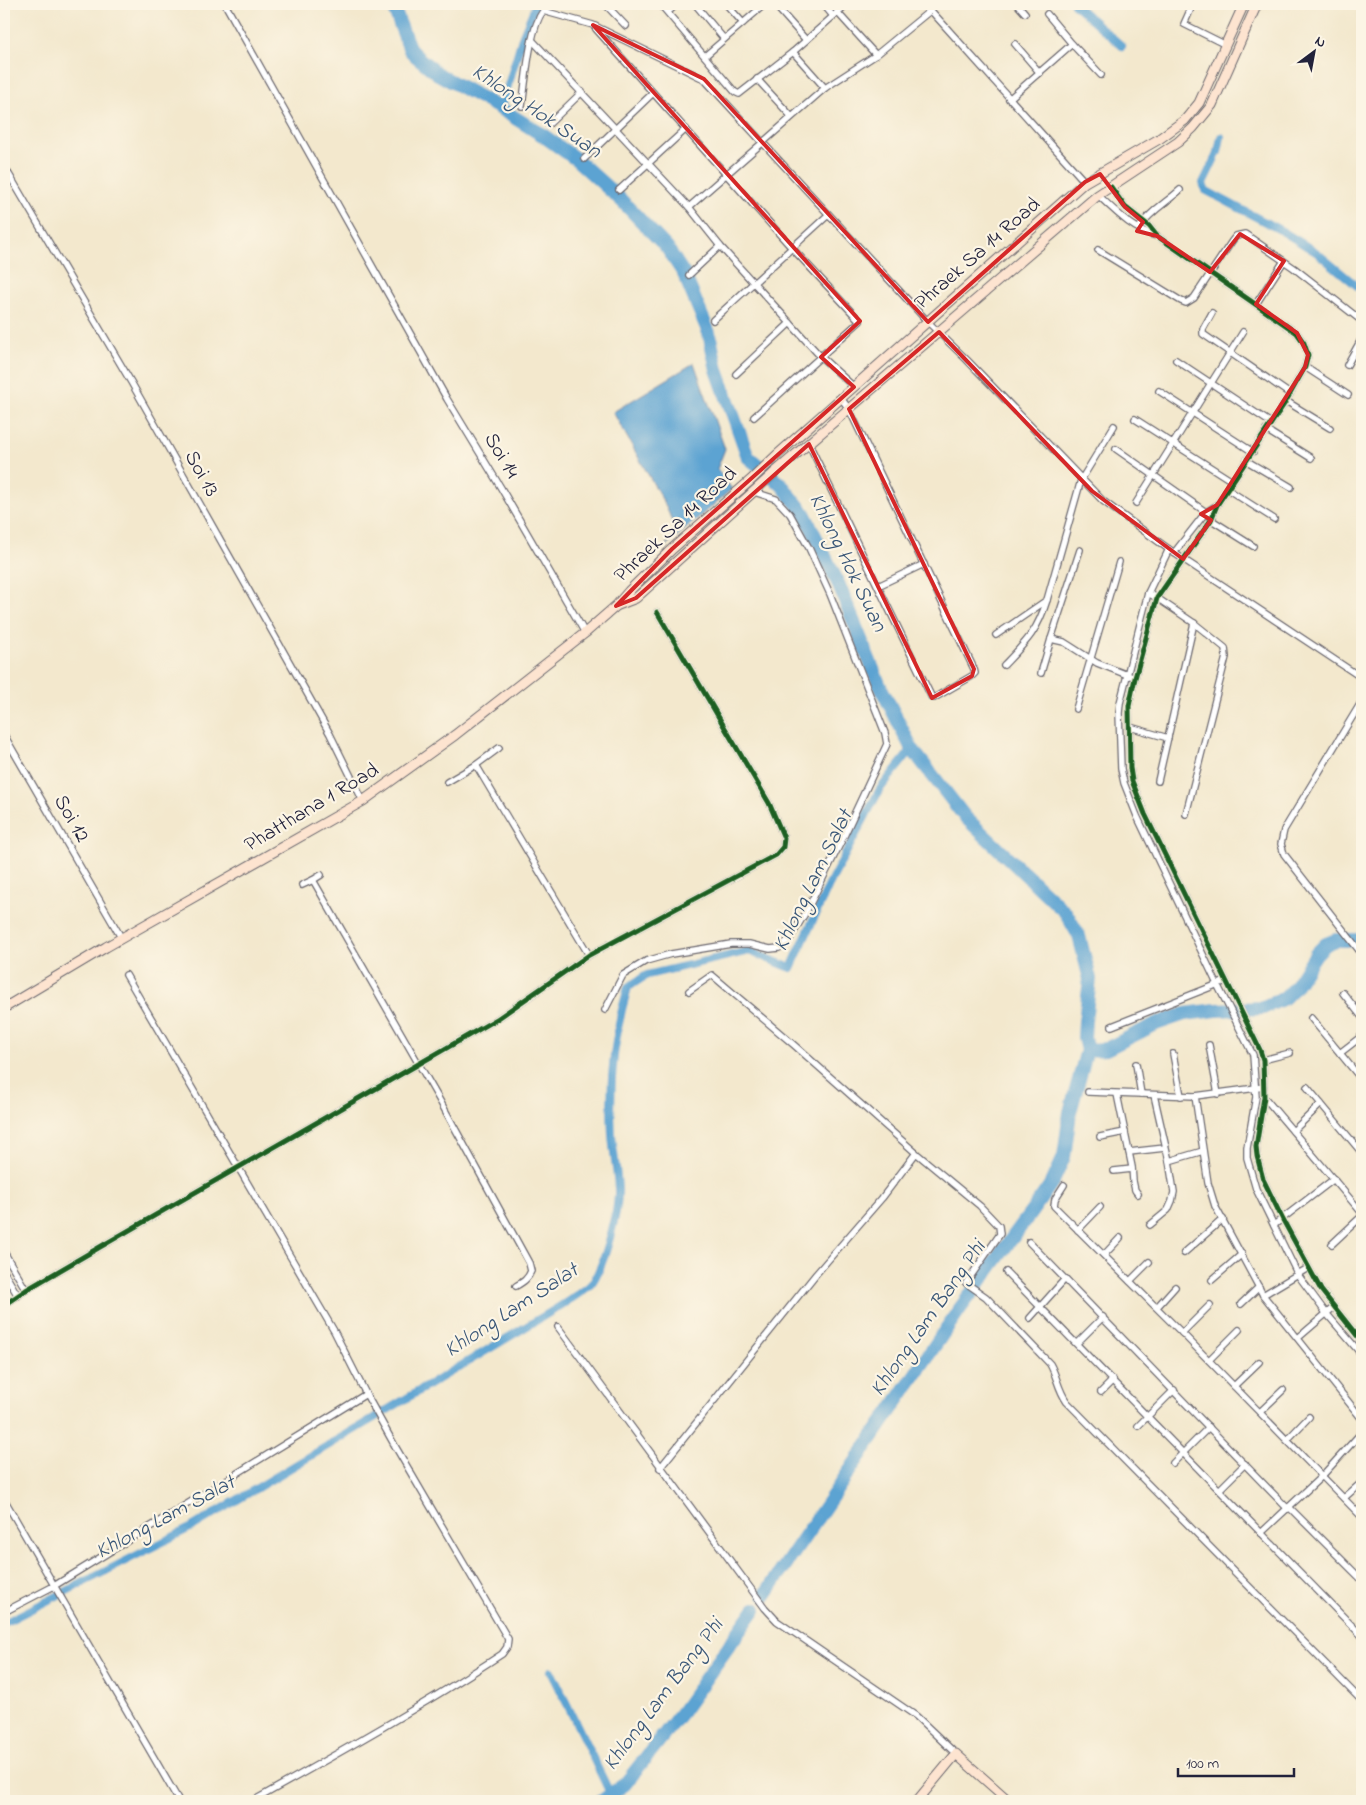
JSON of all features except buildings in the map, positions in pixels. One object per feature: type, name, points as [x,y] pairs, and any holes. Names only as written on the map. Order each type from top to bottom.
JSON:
[{"type":"main road","name":"Phraek Sa 14 Road","points":[[616,606],[672,549],[1085,182],[1159,139],[1185,120],[1199,103],[1244,4]]},
{"type":"main road","name":"Phraek Sa 14 Road","points":[[616,606],[636,598],[808,444],[1098,195],[1178,142],[1193,128],[1212,105],[1257,4]]},
{"type":"main road","points":[[1100,174],[1111,187]]},
{"type":"main road","points":[[1072,194],[1084,207]]},
{"type":"main road","name":"Phatthana 1 Road","points":[[4,1008],[364,801],[455,736],[585,633],[616,606]]},
{"type":"main road","points":[[918,1801],[956,1754],[1009,1801]]},
{"type":"street","name":"Soi 14","points":[[225,4],[389,296],[585,633]]},
{"type":"street","points":[[606,4],[626,26]]},
{"type":"street","points":[[660,4],[735,92],[739,94],[793,52],[846,4]]},
{"type":"street","points":[[668,12],[677,4]]},
{"type":"street","points":[[695,4],[724,40]]},
{"type":"street","points":[[726,4],[743,22]]},
{"type":"street","points":[[774,4],[806,40]]},
{"type":"street","points":[[823,4],[876,55]]},
{"type":"street","points":[[926,4],[1085,182]]},
{"type":"street","points":[[1017,4],[1025,13]]},
{"type":"street","points":[[1193,4],[1184,24],[1226,45]]},
{"type":"street","points":[[705,56],[761,5]]},
{"type":"street","points":[[689,207],[825,88],[876,55],[931,10]]},
{"type":"street","points":[[522,106],[532,40],[540,15],[544,11],[593,25],[704,79],[928,322],[1103,501],[1183,559],[1362,678]]},
{"type":"street","points":[[1047,14],[1101,75]]},
{"type":"street","points":[[593,25],[792,248],[860,320],[754,417]]},
{"type":"street","points":[[532,40],[649,163],[689,207],[720,246],[821,357],[854,387]]},
{"type":"street","points":[[1015,44],[1040,73]]},
{"type":"street","points":[[1010,99],[1072,44]]},
{"type":"street","points":[[793,52],[825,88]]},
{"type":"street","points":[[757,79],[791,116]]},
{"type":"street","points":[[549,124],[582,92]]},
{"type":"street","points":[[584,158],[653,93]]},
{"type":"street","points":[[619,190],[686,129]]},
{"type":"street","name":"Soi 13","points":[[4,166],[131,382],[330,734],[364,801]]},
{"type":"street","points":[[1111,187],[1125,208],[1149,226],[1157,236],[1297,333],[1304,343],[1308,355],[1305,367],[1286,401],[1227,488],[1212,518],[1158,598],[1134,678],[1129,706],[1130,768],[1132,781],[1145,814],[1249,1025],[1263,1060],[1264,1097],[1256,1147],[1263,1179],[1321,1290],[1362,1342]]},
{"type":"street","points":[[1138,229],[1143,222],[1180,190]]},
{"type":"street","points":[[1098,195],[1120,216],[1138,229],[1157,236]]},
{"type":"street","points":[[713,320],[828,215]]},
{"type":"street","points":[[1098,250],[1186,303],[1194,298],[1232,240],[1240,234],[1245,234],[1284,261],[1362,321]]},
{"type":"street","points":[[689,275],[720,246]]},
{"type":"street","points":[[1256,304],[1284,261]]},
{"type":"street","points":[[1212,313],[1203,329],[1203,334],[1290,394]]},
{"type":"street","points":[[736,374],[790,322]]},
{"type":"street","points":[[1136,502],[1243,332]]},
{"type":"street","points":[[1347,365],[1362,338]]},
{"type":"street","points":[[1176,360],[1271,423]]},
{"type":"street","points":[[1305,367],[1348,396]]},
{"type":"street","points":[[1159,391],[1253,452]]},
{"type":"street","points":[[808,444],[930,694],[934,698],[975,673],[849,409],[841,398]]},
{"type":"street","points":[[1286,401],[1330,428]]},
{"type":"street","points":[[1135,419],[1232,482]]},
{"type":"street","points":[[1004,665],[1029,639],[1040,620],[1081,480],[1114,426]]},
{"type":"street","points":[[1266,430],[1312,458]]},
{"type":"street","points":[[1116,449],[1153,474],[1205,514],[1253,546]]},
{"type":"street","points":[[1247,461],[1291,487]]},
{"type":"street","points":[[1227,488],[1274,519]]},
{"type":"street","points":[[605,1010],[623,975],[646,961],[671,954],[731,944],[749,944],[770,949],[779,948],[789,940],[843,838],[887,744],[885,733],[833,602],[809,548],[790,514],[776,499],[756,490]]},
{"type":"street","points":[[1217,505],[1205,514],[1172,551],[1148,593],[1119,713],[1121,769],[1124,783],[1137,816],[1173,894],[1253,1055],[1256,1097],[1248,1139],[1247,1158],[1256,1189],[1298,1275],[1326,1313],[1362,1355]]},
{"type":"street","points":[[1041,673],[1080,550]]},
{"type":"street","points":[[1076,709],[1119,562]]},
{"type":"street","points":[[878,586],[924,564]]},
{"type":"street","points":[[1148,593],[1222,643],[1226,652],[1186,814]]},
{"type":"street","points":[[996,634],[1047,600]]},
{"type":"street","points":[[4,1305],[26,1290],[239,1166],[497,1019],[589,955],[776,856],[783,847],[784,838],[768,801],[657,612]]},
{"type":"street","points":[[1158,781],[1194,624]]},
{"type":"street","points":[[1051,640],[1064,642],[1109,668],[1134,678]]},
{"type":"street","points":[[1361,952],[1284,854],[1281,844],[1284,830],[1362,701]]},
{"type":"street","points":[[1130,727],[1168,738]]},
{"type":"street","name":"Soi 12","points":[[4,735],[122,939]]},
{"type":"street","points":[[447,782],[476,765],[499,748]]},
{"type":"street","points":[[476,765],[589,955]]},
{"type":"street","points":[[1137,816],[1145,814]]},
{"type":"street","points":[[302,885],[320,875]]},
{"type":"street","points":[[313,880],[529,1263],[531,1271],[529,1276],[516,1286]]},
{"type":"street","points":[[1173,894],[1181,889]]},
{"type":"street","points":[[126,975],[330,1324],[366,1394],[508,1640],[507,1647],[502,1654],[451,1687],[350,1747],[252,1801]]},
{"type":"street","points":[[689,990],[712,975],[916,1153],[980,1206],[999,1226],[1000,1234],[966,1282],[986,1297],[1050,1364],[1056,1375],[1060,1393],[1066,1402],[1362,1701]]},
{"type":"street","points":[[1112,1026],[1226,981]]},
{"type":"street","points":[[1343,994],[1362,1017]]},
{"type":"street","points":[[1311,1018],[1362,1080]]},
{"type":"street","points":[[1340,1053],[1362,1036]]},
{"type":"street","points":[[1209,1045],[1218,1094]]},
{"type":"street","points":[[1263,1060],[1290,1053]]},
{"type":"street","points":[[1173,1054],[1181,1096]]},
{"type":"street","points":[[1136,1064],[1141,1094]]},
{"type":"street","points":[[1088,1092],[1195,1096],[1264,1087]]},
{"type":"street","points":[[1307,1087],[1362,1153]]},
{"type":"street","points":[[1117,1094],[1135,1190],[1138,1194]]},
{"type":"street","points":[[1150,1225],[1168,1210],[1174,1192],[1154,1095]]},
{"type":"street","points":[[1195,1096],[1203,1151],[1211,1195],[1215,1206],[1263,1295],[1362,1419]]},
{"type":"street","points":[[1264,1097],[1362,1214],[1332,1244]]},
{"type":"street","points":[[1293,1131],[1321,1104]]},
{"type":"street","points":[[1100,1137],[1125,1132]]},
{"type":"street","points":[[1129,1152],[1165,1148]]},
{"type":"street","points":[[1169,1161],[1203,1151]]},
{"type":"street","points":[[660,1468],[816,1274],[882,1198],[916,1153]]},
{"type":"street","points":[[1114,1171],[1132,1169]]},
{"type":"street","points":[[1274,1225],[1283,1220],[1334,1179]]},
{"type":"street","points":[[1064,1185],[1055,1199],[1054,1206],[1157,1307],[1362,1517]]},
{"type":"street","points":[[1078,1230],[1100,1207]]},
{"type":"street","points":[[1184,1253],[1223,1219]]},
{"type":"street","points":[[1104,1255],[1120,1238]]},
{"type":"street","points":[[1029,1242],[1245,1464],[1362,1580]]},
{"type":"street","points":[[4,1252],[26,1290]]},
{"type":"street","points":[[1212,1280],[1242,1254]]},
{"type":"street","points":[[1130,1281],[1149,1262]]},
{"type":"street","points":[[1263,1295],[1308,1268]]},
{"type":"street","points":[[4,1272],[18,1296]]},
{"type":"street","points":[[1006,1272],[1362,1636]]},
{"type":"street","points":[[1030,1318],[1065,1278]]},
{"type":"street","points":[[1157,1307],[1175,1287]]},
{"type":"street","points":[[1241,1304],[1259,1287]]},
{"type":"street","points":[[1182,1333],[1210,1305]]},
{"type":"street","points":[[1298,1338],[1334,1307]]},
{"type":"street","points":[[1077,1343],[1103,1317]]},
{"type":"street","points":[[558,1327],[749,1588],[777,1621],[916,1716],[956,1754]]},
{"type":"street","points":[[1209,1360],[1239,1330]]},
{"type":"street","points":[[1234,1386],[1258,1362]]},
{"type":"street","points":[[1101,1392],[1113,1380]]},
{"type":"street","points":[[1138,1426],[1174,1390]]},
{"type":"street","points":[[1260,1412],[1283,1390]]},
{"type":"street","points":[[4,1612],[54,1586],[366,1394]]},
{"type":"street","points":[[1287,1440],[1309,1417]]},
{"type":"street","points":[[1173,1463],[1209,1427]]},
{"type":"street","points":[[1261,1533],[1322,1476],[1362,1432]]},
{"type":"street","points":[[1219,1490],[1245,1464]]},
{"type":"street","points":[[1344,1498],[1361,1483]]},
{"type":"street","points":[[4,1499],[179,1801]]},
{"type":"highlighted area","points":[[593,25],[704,79],[928,322],[1085,182],[1100,174],[1125,207],[1143,222],[1137,231],[1157,236],[1210,272],[1240,234],[1284,261],[1256,304],[1297,333],[1308,355],[1305,367],[1217,505],[1201,514],[1211,520],[1183,559],[1092,491],[939,332],[849,409],[974,669],[972,676],[932,698],[809,444],[636,598],[616,606],[672,549],[854,387],[821,357],[860,321]]},
{"type":"water","points":[[694,363],[725,449],[717,469],[732,489],[663,548],[676,533],[667,508],[613,412]]},
{"type":"waterway","name":"Khlong Hok Suan","points":[[392,4],[410,50],[416,56],[438,74],[501,109],[544,136],[577,160],[621,200],[667,248],[684,274],[709,333],[717,370],[748,457],[781,484],[804,513],[838,583],[879,684],[912,749],[965,817],[1066,913],[1079,936],[1090,979],[1084,1038],[1087,1050],[1070,1112],[1064,1157],[1053,1181],[959,1310],[765,1595]]},
{"type":"waterway","points":[[501,109],[523,35],[536,4]]},
{"type":"waterway","points":[[1074,4],[1122,46]]},
{"type":"waterway","points":[[1221,137],[1218,152],[1203,183],[1205,190],[1282,231],[1316,252],[1362,290]]},
{"type":"waterway","name":"Khlong Lam Salat","points":[[4,1623],[192,1527],[544,1316],[589,1286],[602,1263],[610,1237],[618,1198],[612,1134],[611,1097],[616,1041],[628,987],[647,975],[749,951],[791,968],[830,883],[880,789],[912,749]]},
{"type":"waterway","points":[[1087,1050],[1106,1049],[1156,1024],[1185,1014],[1216,1010],[1263,1008],[1284,998],[1294,988],[1316,954],[1326,944],[1336,940],[1362,940]]},
{"type":"waterway","name":"Khlong Lam Bang Phi","points":[[602,1801],[625,1784],[681,1713],[755,1609]]},
{"type":"waterway","points":[[551,1671],[608,1789],[609,1795]]},
{"type":"cycle path","points":[[1111,187],[1125,207],[1149,226],[1157,236],[1297,333],[1304,343],[1308,355],[1305,367],[1286,401],[1217,505],[1211,520],[1157,598],[1129,706],[1130,768],[1132,781],[1145,814],[1260,1050],[1263,1060],[1264,1097],[1256,1147],[1263,1179],[1321,1290],[1362,1342]]},
{"type":"cycle path","points":[[4,1305],[100,1247],[497,1019],[589,955],[776,855],[783,847],[784,838],[769,803],[657,612]]}]
